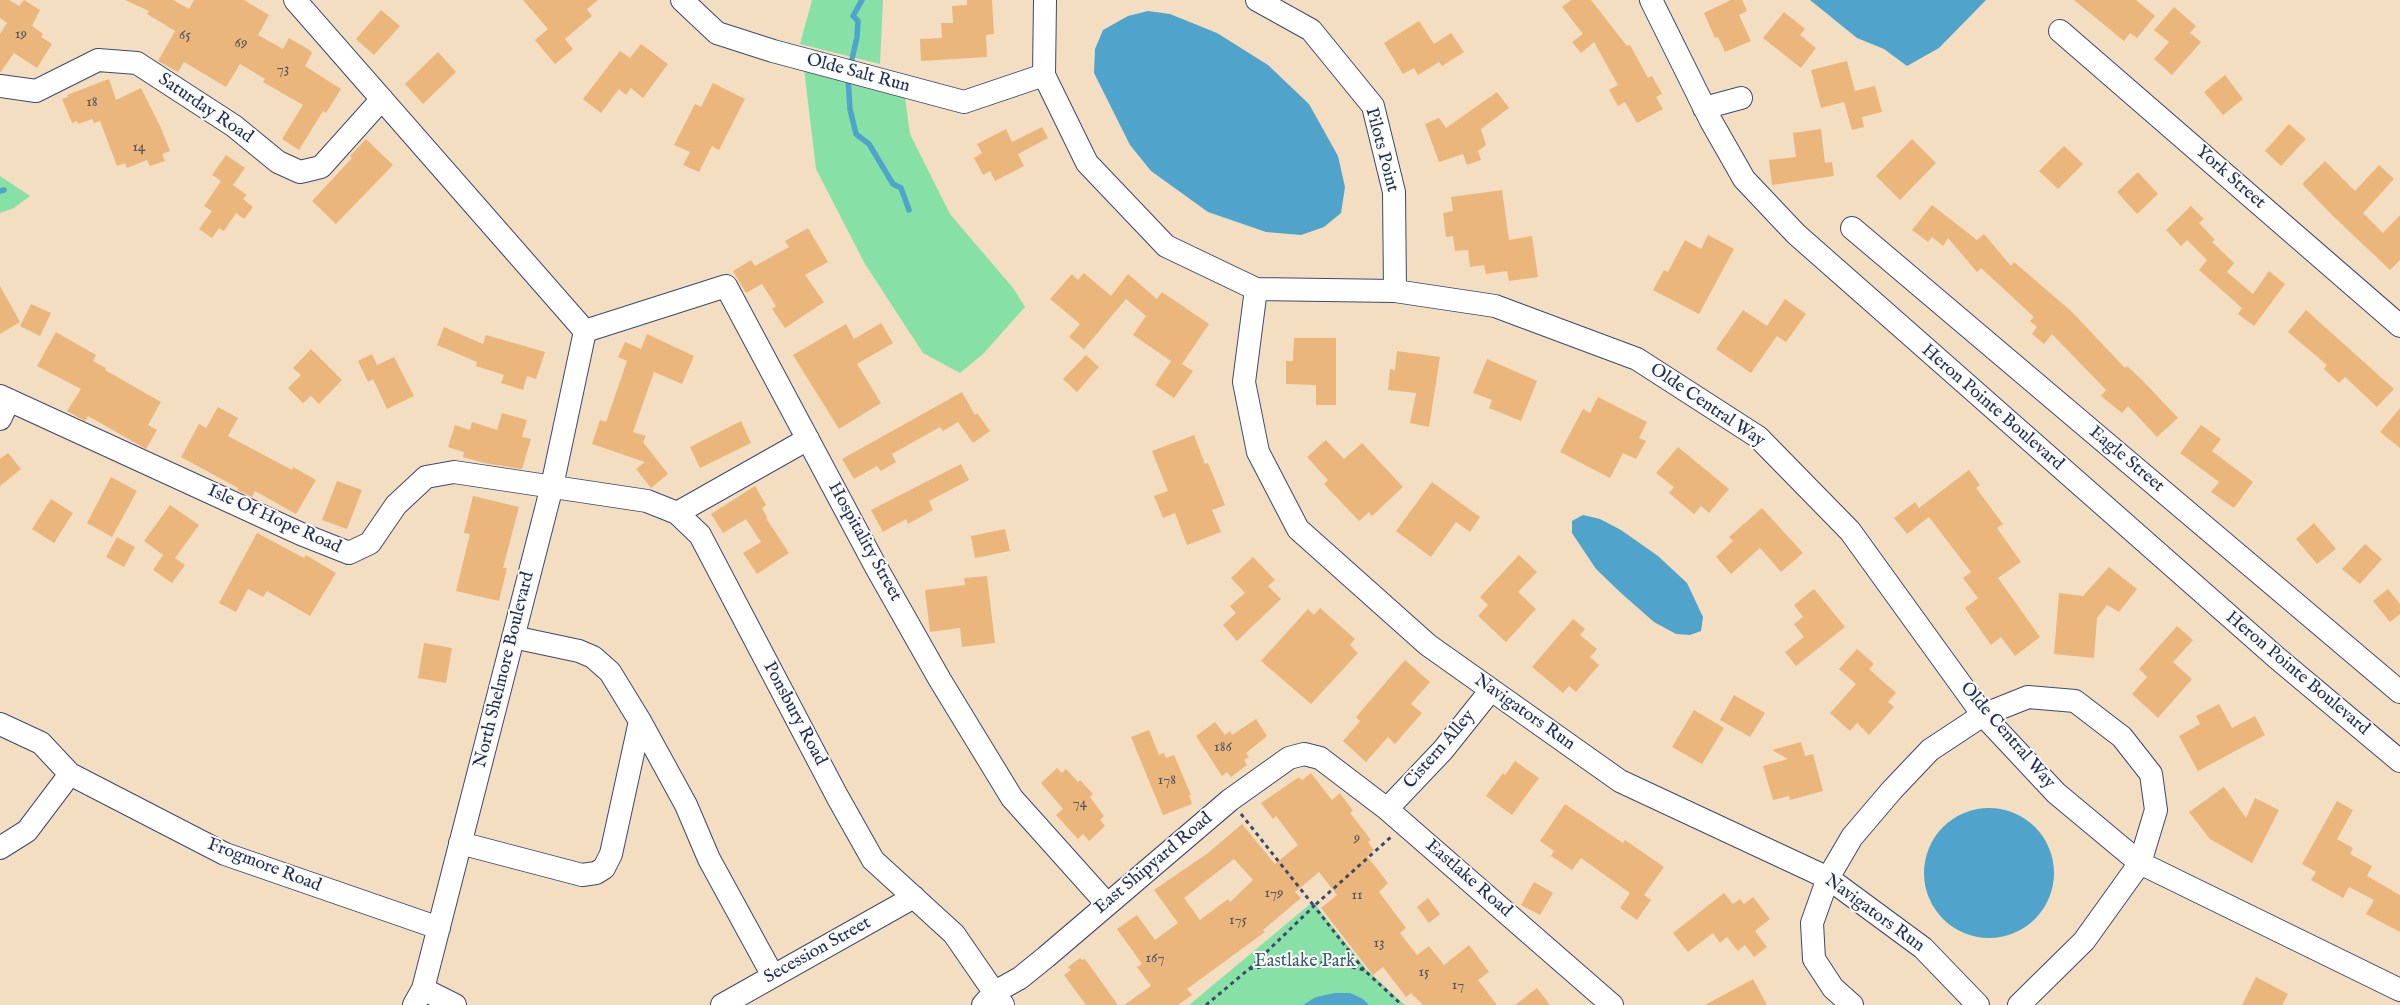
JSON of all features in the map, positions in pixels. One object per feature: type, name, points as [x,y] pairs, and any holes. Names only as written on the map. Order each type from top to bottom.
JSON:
[{"type":"street","points":[[295,0],[585,331]]},
{"type":"street","name":"Olde Salt Run","points":[[682,0],[717,33],[773,51],[964,102],[1044,75]]},
{"type":"street","name":"Olde Central Way","points":[[1045,0],[1044,75],[1087,163],[1166,246],[1256,289],[1395,291],[1495,306],[1637,359],[1758,437],[1850,531],[1983,715],[2056,793],[2140,862],[2400,990]]},
{"type":"street","name":"Pilots Point","points":[[1257,0],[1310,30],[1373,106],[1394,192],[1395,291]]},
{"type":"street","name":"Heron Pointe Boulevard","points":[[1651,0],[1704,108],[1744,179],[1796,234],[2277,658],[2400,761]]},
{"type":"street","name":"York Street","points":[[2060,31],[2400,326]]},
{"type":"street","name":"Saturday Road","points":[[0,86],[36,91],[98,60],[137,63],[234,126],[278,162],[300,172],[321,167],[382,99]]},
{"type":"street","points":[[1704,108],[1741,98]]},
{"type":"street","name":"Eagle Street","points":[[1852,228],[2400,692]]},
{"type":"street","name":"Hospitality Street","points":[[585,331],[726,286],[931,664],[1012,798],[1107,904]]},
{"type":"street","name":"Navigators Run","points":[[1256,289],[1244,382],[1258,452],[1298,529],[1428,645],[1620,781],[1828,878],[1923,948],[1978,1005]]},
{"type":"street","name":"North Shelmore Boulevard","points":[[418,997],[439,928],[552,486],[585,331]]},
{"type":"street","name":"Isle Of Hope Road","points":[[3,405],[349,553],[370,543],[396,505],[426,478],[454,472],[552,486]]},
{"type":"street","points":[[677,513],[808,439]]},
{"type":"street","name":"Ponsbury Road","points":[[552,486],[647,501],[677,513],[700,535],[832,787],[873,860],[954,934],[994,1001]]},
{"type":"street","points":[[513,637],[579,651],[593,658],[610,672],[640,721],[686,805],[709,859],[773,976]]},
{"type":"street","name":"Cistern Alley","points":[[1387,809],[1443,750],[1491,690]]},
{"type":"street","points":[[1852,1005],[1834,988],[1814,959],[1812,923],[1828,878],[1852,837],[1892,790],[1930,750],[1983,715],[2028,697],[2075,701],[2122,737],[2151,774],[2156,810],[2140,862],[2084,941],[2018,1005]]},
{"type":"street","points":[[460,843],[582,875],[604,868],[611,854],[640,721]]},
{"type":"street","name":"Frogmore Road","points":[[0,724],[41,743],[70,774],[225,854],[439,928]]},
{"type":"street","name":"East Shipyard Road","points":[[994,1001],[1230,800],[1289,758],[1304,754],[1320,758]]},
{"type":"street","name":"Eastlake Road","points":[[1320,758],[1387,809],[1612,1005]]},
{"type":"street","points":[[0,848],[27,831],[70,774]]},
{"type":"street","name":"Secession Street","points":[[722,1005],[914,897]]},
{"type":"street","points":[[418,997],[455,1005]]},
{"type":"path","points":[[1230,800],[1364,970],[1402,1005]]},
{"type":"path","points":[[1206,1005],[1249,969],[1314,906],[1405,825]]},
{"type":"path","points":[[1249,969],[1284,963],[1311,962],[1340,964],[1364,970]]},
{"type":"green space","points":[[812,0],[883,0],[880,64],[800,44]]},
{"type":"green space","points":[[804,69],[905,98],[910,134],[950,214],[1013,288],[1025,307],[983,354],[960,373],[923,353],[865,264],[816,169]]},
{"type":"green space","points":[[0,176],[30,196],[14,208],[0,213]]},
{"type":"green space","name":"Eastlake Park","points":[[1314,903],[1366,969],[1405,1005],[1189,1005],[1309,905]]},
{"type":"water","points":[[1810,0],[1986,0],[1939,48],[1907,66],[1884,49],[1857,38]]},
{"type":"water","points":[[1148,11],[1170,14],[1217,33],[1268,65],[1309,104],[1338,156],[1345,187],[1341,213],[1324,227],[1301,235],[1266,232],[1208,212],[1151,171],[1130,145],[1094,73],[1095,49],[1103,30],[1128,16]]},
{"type":"water","points":[[1583,515],[1600,519],[1621,530],[1658,556],[1687,583],[1703,617],[1701,631],[1690,635],[1676,634],[1654,622],[1596,569],[1572,533],[1572,521]]},
{"type":"water","points":[[1989,808],[2014,813],[2035,827],[2049,848],[2054,873],[2049,898],[2035,919],[2014,933],[1989,938],[1964,933],[1943,919],[1929,898],[1924,873],[1929,848],[1943,827],[1964,813]]},
{"type":"water","points":[[1335,993],[1350,993],[1363,999],[1369,1005],[1303,1005],[1316,997]]},
{"type":"building","points":[[0,0],[9,0],[19,6],[24,0],[40,10],[32,26],[43,34],[41,37],[52,44],[37,68],[14,53],[0,73],[0,34],[7,23],[0,18]]},
{"type":"building","points":[[125,0],[173,0],[189,9],[194,0],[244,0],[269,15],[258,35],[283,49],[289,38],[308,49],[312,53],[305,66],[341,89],[326,113],[323,111],[299,150],[282,139],[303,105],[263,82],[265,79],[240,64],[226,87],[184,62],[178,72],[158,61],[175,31],[147,14],[149,11]]},
{"type":"building","points":[[523,0],[598,0],[587,9],[592,16],[565,39],[573,49],[555,64],[535,40],[548,29]]},
{"type":"building","points":[[967,0],[992,0],[994,34],[986,35],[987,57],[921,61],[920,39],[942,38],[941,23],[953,23],[952,6],[967,5]]},
{"type":"building","points":[[1571,0],[1591,0],[1627,46],[1630,45],[1648,78],[1652,76],[1662,94],[1656,97],[1663,109],[1637,123],[1625,102],[1618,106],[1609,90],[1618,85],[1594,42],[1581,53],[1572,42],[1583,34],[1562,7]]},
{"type":"building","points":[[1731,0],[1742,0],[1747,11],[1739,15],[1751,41],[1725,52],[1718,37],[1715,38],[1704,13]]},
{"type":"building","points":[[2074,0],[2136,0],[2155,16],[2137,38],[2130,33],[2124,41]]},
{"type":"building","points":[[2174,7],[2196,26],[2190,33],[2201,42],[2172,75],[2154,59],[2169,42],[2154,30]]},
{"type":"building","points":[[381,10],[400,26],[374,55],[356,39]]},
{"type":"building","points":[[1784,12],[1805,29],[1800,35],[1816,48],[1801,68],[1763,38]]},
{"type":"building","points":[[1419,21],[1434,44],[1451,33],[1464,52],[1442,66],[1439,62],[1418,75],[1414,68],[1403,74],[1384,43]]},
{"type":"building","points":[[641,44],[668,64],[643,98],[631,88],[626,95],[619,89],[601,113],[583,99],[620,51],[630,58]]},
{"type":"building","points":[[438,52],[456,72],[423,104],[405,84]]},
{"type":"building","points":[[1847,61],[1855,91],[1875,86],[1882,112],[1862,117],[1864,127],[1852,130],[1844,102],[1821,108],[1811,70]]},
{"type":"building","points":[[2225,75],[2243,99],[2223,115],[2204,92]]},
{"type":"building","points":[[109,79],[116,100],[141,88],[170,151],[162,154],[165,161],[150,166],[147,160],[127,168],[125,163],[117,166],[100,121],[94,123],[92,119],[78,124],[77,121],[72,123],[62,99],[68,97],[67,95]]},
{"type":"building","points":[[713,83],[745,99],[719,150],[712,146],[699,172],[683,165],[690,152],[674,145],[695,104],[701,107]]},
{"type":"building","points":[[1497,92],[1509,108],[1481,129],[1486,145],[1478,151],[1481,160],[1467,165],[1463,154],[1439,162],[1425,124],[1439,118],[1446,128]]},
{"type":"building","points":[[2289,124],[2306,139],[2281,166],[2265,151]]},
{"type":"building","points":[[1042,127],[1048,138],[1018,154],[1024,166],[995,181],[990,171],[983,175],[974,158],[982,153],[977,144],[1006,129],[1012,142]]},
{"type":"building","points":[[1821,129],[1825,163],[1832,162],[1834,176],[1772,185],[1769,160],[1796,157],[1793,133]]},
{"type":"building","points":[[366,139],[393,165],[336,224],[312,201],[352,158],[350,156]]},
{"type":"building","points":[[1912,139],[1936,163],[1900,200],[1876,176]]},
{"type":"building","points":[[2064,146],[2083,164],[2058,189],[2039,171]]},
{"type":"building","points":[[226,155],[245,168],[233,185],[247,195],[243,199],[253,207],[244,219],[236,213],[224,231],[219,228],[212,238],[199,229],[212,211],[204,206],[221,181],[212,175]]},
{"type":"building","points":[[2325,161],[2355,191],[2379,165],[2394,179],[2363,213],[2383,233],[2400,215],[2400,260],[2390,270],[2302,184]]},
{"type":"building","points":[[2138,172],[2158,194],[2137,214],[2117,192]]},
{"type":"building","points":[[1502,190],[1509,240],[1532,236],[1538,277],[1509,281],[1507,271],[1486,274],[1484,265],[1470,267],[1468,250],[1455,251],[1453,236],[1446,237],[1443,213],[1453,211],[1451,197]]},
{"type":"building","points":[[1932,205],[1977,240],[1984,234],[2011,266],[2014,262],[2071,311],[2125,368],[2127,366],[2143,381],[2178,418],[2157,437],[2128,406],[2122,413],[2101,396],[2106,390],[2052,334],[2044,344],[2032,334],[2037,327],[2030,321],[2034,317],[1981,268],[1977,272],[1948,238],[1943,246],[1932,237],[1928,242],[1912,230]]},
{"type":"building","points":[[2191,206],[2204,219],[2199,223],[2215,240],[2212,242],[2234,263],[2227,272],[2253,294],[2269,271],[2285,284],[2254,326],[2238,314],[2242,308],[2199,270],[2207,260],[2187,240],[2181,246],[2166,230]]},
{"type":"building","points":[[808,228],[828,262],[805,275],[824,302],[785,328],[772,309],[776,306],[762,284],[746,293],[733,271],[751,260],[755,266],[789,247],[785,241]]},
{"type":"building","points":[[1708,235],[1734,249],[1699,314],[1653,290],[1664,270],[1668,272],[1685,240],[1701,249]]},
{"type":"building","points":[[1084,273],[1111,296],[1128,274],[1157,299],[1162,292],[1209,324],[1182,364],[1193,371],[1174,398],[1155,385],[1171,361],[1133,335],[1146,316],[1126,299],[1084,349],[1069,337],[1080,324],[1050,299],[1072,274],[1078,280]]},
{"type":"building","points":[[0,286],[20,322],[0,334]]},
{"type":"building","points":[[1785,299],[1806,314],[1786,342],[1777,336],[1751,373],[1716,349],[1743,310],[1767,326]]},
{"type":"building","points":[[31,304],[51,313],[40,336],[20,326]]},
{"type":"building","points":[[2306,310],[2394,389],[2377,407],[2345,377],[2339,383],[2324,369],[2327,365],[2288,332]]},
{"type":"building","points":[[881,323],[893,343],[857,364],[881,403],[839,429],[793,355],[846,324],[854,339]]},
{"type":"building","points":[[444,327],[483,344],[486,335],[545,352],[536,379],[527,376],[523,390],[501,383],[504,375],[476,366],[477,362],[437,345]]},
{"type":"building","points":[[56,332],[96,355],[93,361],[106,368],[105,370],[161,402],[148,425],[157,430],[146,449],[88,416],[85,421],[67,411],[81,389],[37,366]]},
{"type":"building","points":[[647,334],[694,356],[682,384],[654,372],[633,432],[646,436],[643,442],[668,474],[651,488],[636,469],[645,462],[592,444],[600,420],[606,422],[627,361],[618,357],[625,342],[641,349]]},
{"type":"building","points":[[1294,338],[1336,338],[1336,405],[1316,405],[1316,385],[1286,384],[1286,361],[1293,361]]},
{"type":"building","points":[[311,349],[342,380],[319,404],[311,396],[303,403],[288,388],[301,375],[293,368]]},
{"type":"building","points":[[1397,351],[1440,357],[1429,427],[1410,423],[1416,393],[1388,390],[1390,369],[1395,370]]},
{"type":"building","points":[[372,354],[377,365],[394,357],[414,396],[387,409],[373,379],[368,382],[358,361]]},
{"type":"building","points":[[1086,355],[1099,367],[1077,392],[1063,379]]},
{"type":"building","points":[[1487,359],[1537,381],[1521,421],[1489,408],[1492,400],[1473,393]]},
{"type":"building","points":[[962,392],[975,415],[977,413],[990,431],[973,443],[958,422],[943,431],[940,427],[892,454],[896,462],[881,471],[877,466],[854,479],[842,459]]},
{"type":"building","points":[[1598,397],[1647,422],[1639,438],[1646,441],[1636,459],[1623,453],[1610,478],[1560,452],[1583,409],[1590,413]]},
{"type":"building","points":[[218,407],[238,418],[228,436],[292,470],[293,467],[316,480],[296,514],[255,491],[252,497],[237,490],[238,488],[181,457],[199,424],[206,428]]},
{"type":"building","points":[[2400,408],[2400,448],[2380,432]]},
{"type":"building","points":[[502,413],[527,420],[522,437],[531,439],[522,469],[484,463],[463,457],[464,452],[448,447],[455,425],[470,430],[472,422],[497,430]]},
{"type":"building","points":[[741,421],[751,443],[700,468],[690,447]]},
{"type":"building","points":[[2201,425],[2221,439],[2212,451],[2253,482],[2234,508],[2211,492],[2219,482],[2180,453]]},
{"type":"building","points":[[1194,435],[1205,464],[1208,463],[1225,505],[1212,510],[1221,532],[1187,545],[1175,513],[1163,518],[1154,496],[1168,491],[1152,451]]},
{"type":"building","points":[[1326,440],[1344,459],[1362,443],[1403,487],[1372,516],[1369,512],[1359,521],[1324,484],[1328,480],[1307,457]]},
{"type":"building","points":[[1678,447],[1729,489],[1709,513],[1701,506],[1694,514],[1669,493],[1674,487],[1656,473]]},
{"type":"building","points":[[8,453],[21,469],[0,486],[0,459]]},
{"type":"building","points":[[961,464],[969,480],[929,501],[933,510],[908,524],[906,519],[883,532],[871,510]]},
{"type":"building","points":[[1969,470],[1980,485],[1976,488],[2003,524],[1997,528],[2021,562],[1998,578],[2040,637],[2015,656],[2001,637],[1991,645],[1965,608],[1978,598],[1963,578],[1971,572],[1929,517],[1907,534],[1894,518],[1915,502],[1919,508]]},
{"type":"building","points":[[111,477],[137,491],[112,537],[87,523]]},
{"type":"building","points":[[337,481],[362,490],[347,529],[322,520]]},
{"type":"building","points":[[1432,482],[1480,517],[1470,532],[1456,522],[1431,557],[1396,531]]},
{"type":"building","points":[[755,486],[766,505],[762,508],[766,518],[789,553],[757,574],[743,553],[761,542],[746,519],[723,533],[711,514]]},
{"type":"building","points":[[473,496],[519,507],[503,568],[507,568],[499,601],[456,591],[470,534],[464,533]]},
{"type":"building","points":[[51,499],[73,513],[54,543],[32,529]]},
{"type":"building","points":[[170,505],[199,525],[175,558],[185,565],[172,583],[153,570],[163,555],[144,541]]},
{"type":"building","points":[[1762,508],[1803,553],[1781,572],[1760,548],[1731,574],[1716,557],[1733,541],[1729,537]]},
{"type":"building","points":[[2314,523],[2336,549],[2317,564],[2296,539]]},
{"type":"building","points":[[1005,529],[1010,551],[975,558],[971,536]]},
{"type":"building","points":[[257,533],[304,558],[306,555],[336,573],[310,616],[267,591],[263,597],[248,589],[236,612],[219,603]]},
{"type":"building","points":[[117,537],[135,547],[124,567],[106,557]]},
{"type":"building","points":[[2365,544],[2382,559],[2360,584],[2342,569]]},
{"type":"building","points":[[1519,555],[1537,572],[1518,592],[1536,609],[1506,642],[1478,616],[1488,605],[1480,597]]},
{"type":"building","points":[[1253,557],[1275,580],[1268,586],[1281,599],[1237,641],[1223,625],[1236,613],[1230,606],[1245,593],[1231,578]]},
{"type":"building","points":[[2109,567],[2137,589],[2119,612],[2107,605],[2097,618],[2094,658],[2054,654],[2059,593],[2083,596]]},
{"type":"building","points":[[987,576],[995,643],[962,647],[960,628],[930,632],[925,590],[965,585],[964,578]]},
{"type":"building","points":[[1814,589],[1845,627],[1796,666],[1785,652],[1804,637],[1794,624],[1803,617],[1794,605]]},
{"type":"building","points":[[2388,589],[2400,604],[2400,614],[2390,622],[2373,601]]},
{"type":"building","points":[[1320,608],[1355,639],[1350,645],[1358,653],[1311,704],[1261,661],[1308,609],[1314,615]]},
{"type":"building","points":[[1573,619],[1585,629],[1580,635],[1597,649],[1590,657],[1599,665],[1576,692],[1569,686],[1563,693],[1532,667]]},
{"type":"building","points":[[2177,626],[2193,640],[2173,662],[2192,679],[2158,718],[2132,694],[2147,677],[2139,669]]},
{"type":"building","points":[[424,643],[452,648],[446,683],[418,678]]},
{"type":"building","points":[[1857,649],[1874,664],[1869,669],[1896,693],[1888,702],[1894,707],[1869,735],[1857,723],[1850,731],[1830,713],[1856,684],[1839,669]]},
{"type":"building","points":[[1405,660],[1430,682],[1411,704],[1422,713],[1395,744],[1388,737],[1366,762],[1343,741],[1360,721],[1356,717]]},
{"type":"building","points":[[1734,695],[1765,713],[1750,737],[1720,720]]},
{"type":"building","points":[[2219,704],[2232,728],[2255,716],[2265,735],[2198,771],[2179,736],[2200,724],[2196,716]]},
{"type":"building","points":[[1694,710],[1724,728],[1702,764],[1672,747]]},
{"type":"building","points":[[1256,719],[1267,736],[1246,753],[1249,757],[1244,760],[1247,765],[1231,777],[1227,772],[1222,776],[1196,736],[1215,722],[1225,735],[1230,731],[1232,735]]},
{"type":"building","points":[[1149,730],[1159,755],[1164,753],[1166,758],[1174,755],[1191,795],[1189,795],[1192,804],[1163,815],[1131,737]]},
{"type":"building","points":[[1801,742],[1805,756],[1813,754],[1823,791],[1790,800],[1789,796],[1773,800],[1763,766],[1788,759],[1772,750]]},
{"type":"building","points":[[1515,761],[1539,778],[1512,815],[1486,796],[1503,773],[1505,775]]},
{"type":"building","points":[[1057,768],[1062,773],[1066,769],[1078,782],[1080,780],[1093,794],[1090,797],[1104,816],[1100,820],[1105,826],[1089,841],[1083,834],[1078,839],[1056,815],[1063,809],[1041,783]]},
{"type":"building","points":[[1311,773],[1332,800],[1340,793],[1353,811],[1350,813],[1371,840],[1368,842],[1374,850],[1367,856],[1388,883],[1379,892],[1406,928],[1400,933],[1417,955],[1429,946],[1444,965],[1469,945],[1489,972],[1478,980],[1497,1005],[1423,1005],[1411,993],[1406,997],[1383,967],[1373,975],[1321,908],[1337,895],[1319,872],[1295,892],[1301,898],[1263,930],[1265,932],[1187,989],[1192,995],[1178,1005],[1124,1005],[1151,986],[1137,967],[1142,964],[1117,929],[1137,915],[1155,940],[1178,923],[1154,890],[1208,853],[1242,824],[1275,864],[1298,845],[1276,816],[1273,819],[1261,803],[1299,777],[1302,780]],"holes":[[[1234,859],[1253,880],[1230,902],[1228,899],[1200,920],[1184,898]]]},
{"type":"building","points":[[2224,787],[2246,818],[2255,798],[2279,810],[2252,863],[2210,839],[2189,812]]},
{"type":"building","points":[[2337,801],[2353,810],[2337,839],[2353,848],[2350,854],[2372,866],[2367,876],[2400,895],[2400,932],[2366,914],[2374,900],[2349,887],[2343,898],[2311,880],[2316,872],[2302,864]]},
{"type":"building","points":[[1565,804],[1623,843],[1625,840],[1664,867],[1644,895],[1651,900],[1637,920],[1620,908],[1630,893],[1581,858],[1572,870],[1551,856],[1554,851],[1540,841]]},
{"type":"building","points":[[1534,882],[1553,893],[1540,915],[1521,905]]},
{"type":"building","points":[[1724,893],[1733,904],[1740,899],[1744,904],[1753,897],[1770,919],[1755,931],[1767,947],[1754,957],[1745,945],[1738,951],[1727,937],[1720,943],[1713,933],[1688,952],[1673,933]]},
{"type":"building","points":[[1428,898],[1440,914],[1429,923],[1417,907]]},
{"type":"building","points":[[1080,958],[1082,960],[1085,959],[1118,1005],[1086,1005],[1064,975],[1071,970],[1068,967]]},
{"type":"building","points":[[2256,977],[2288,994],[2282,1005],[2242,1005]]},
{"type":"building","points":[[1753,979],[1767,1005],[1705,1005]]},
{"type":"building","points":[[1537,988],[1550,1005],[1515,1005]]},
{"type":"waterway","points":[[850,68],[857,37],[858,21],[853,16],[862,0]]},
{"type":"waterway","points":[[848,77],[850,109],[856,134],[869,144],[893,184],[901,188],[909,210]]},
{"type":"waterway","points":[[0,191],[4,190]]}]
